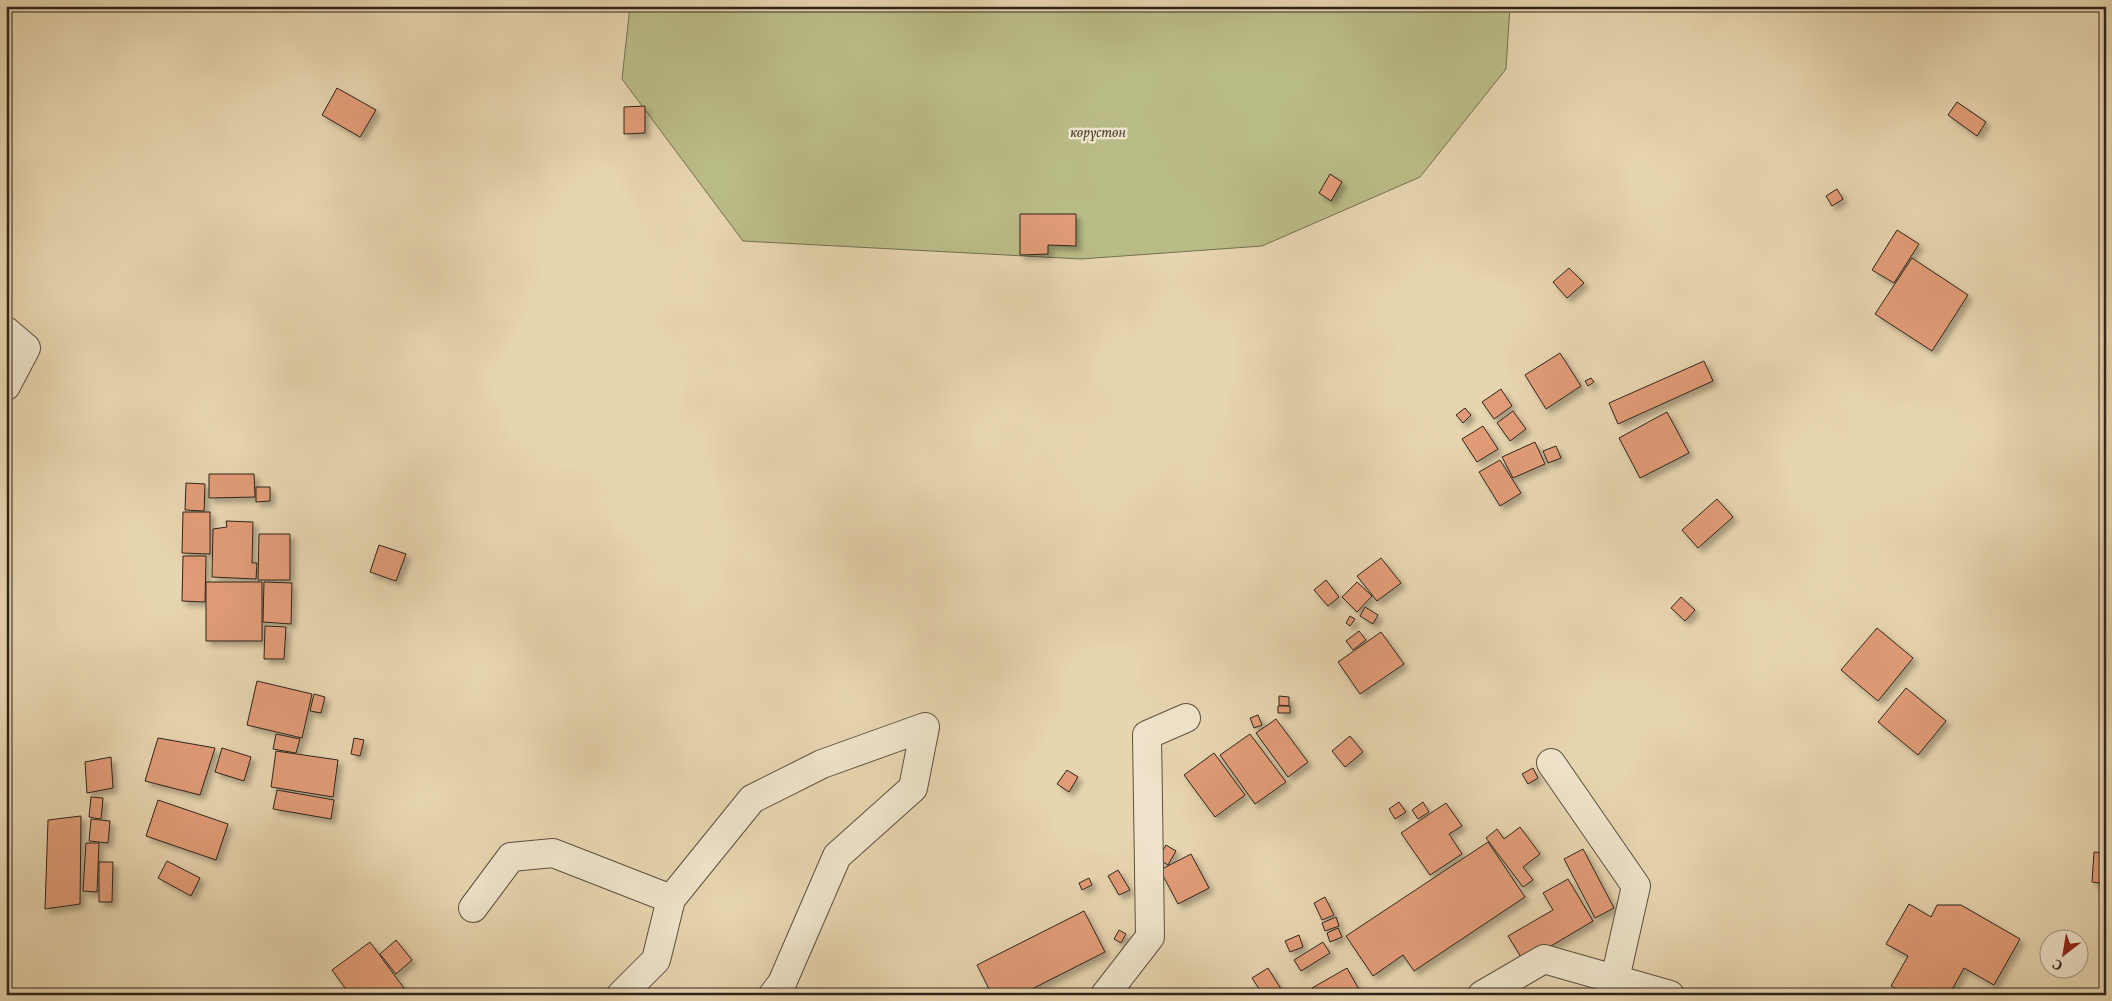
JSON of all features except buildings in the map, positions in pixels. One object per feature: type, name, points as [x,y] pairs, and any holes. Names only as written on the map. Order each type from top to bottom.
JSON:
[{"type":"street","points":[[6,331],[26,348],[6,386]]},
{"type":"street","points":[[1105,995],[1150,937],[1146,734],[1186,718]]},
{"type":"street","points":[[622,995],[656,960],[671,899],[752,799],[822,764],[926,727],[914,788],[836,856],[782,983],[773,995]]},
{"type":"street","points":[[1551,763],[1636,886],[1615,979]]},
{"type":"street","points":[[473,908],[511,857],[553,853],[671,899]]},
{"type":"street","points":[[1482,995],[1544,959],[1670,995]]},
{"type":"green space","name":"көрүстөн","points":[[630,6],[1510,6],[1506,69],[1420,177],[1262,246],[1081,259],[743,241],[622,79]]}]
